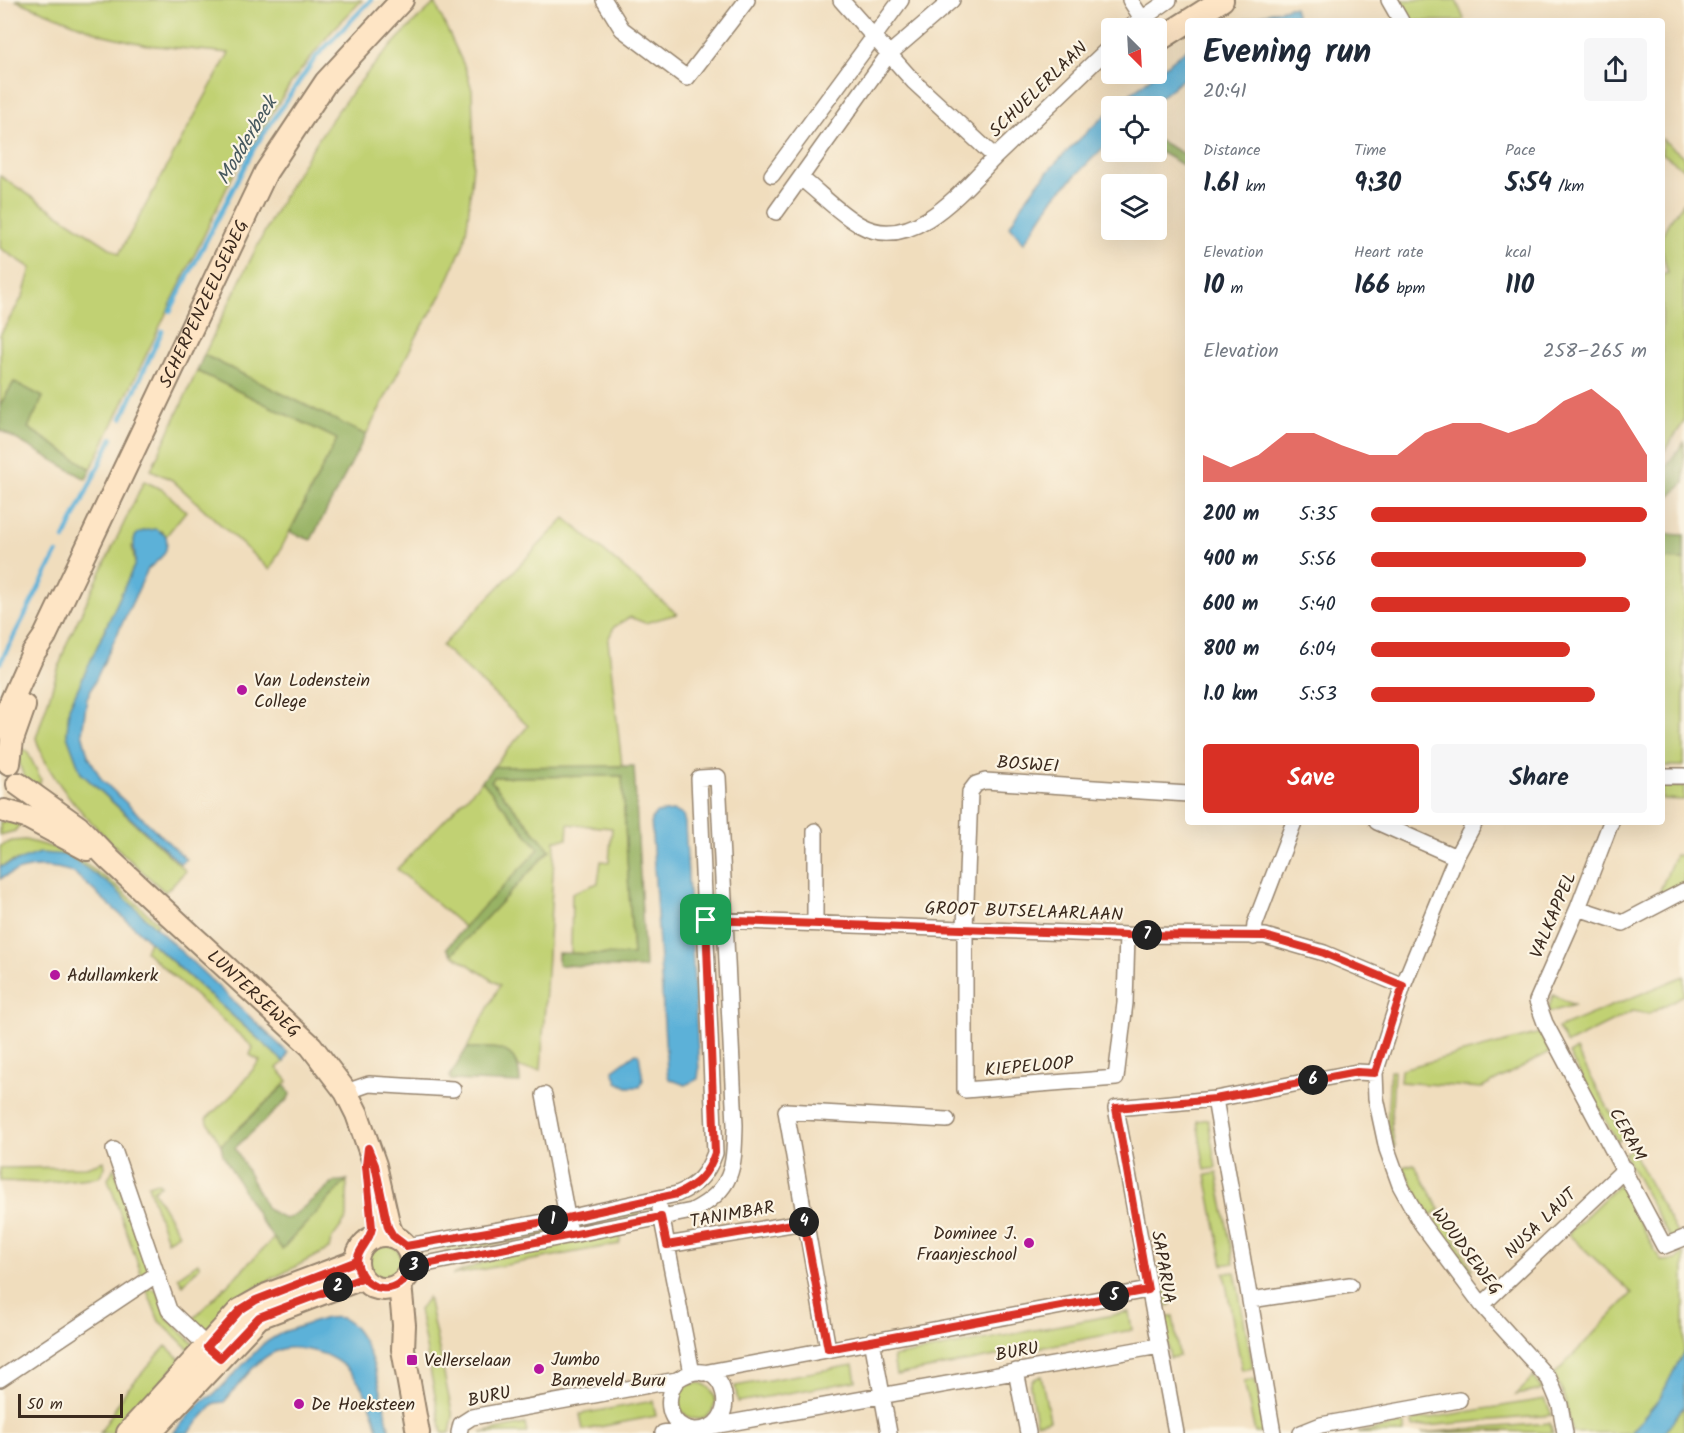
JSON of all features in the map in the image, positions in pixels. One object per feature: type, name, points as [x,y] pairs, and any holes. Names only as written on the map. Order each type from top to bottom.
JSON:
[{"type":"main road","name":"SCHERPENZEELSEWEG","points":[[0,727],[32,655],[45,636],[266,172],[326,82],[402,0]]},
{"type":"main road","points":[[1167,23],[1222,0]]},
{"type":"main road","name":"SCHERPENZEELSEWEG","points":[[6,757],[41,658],[45,636]]},
{"type":"main road","points":[[2,813],[14,799],[18,784],[6,757]]},
{"type":"main road","name":"LUNTERSEWEG","points":[[18,784],[78,827],[110,860],[310,1046],[345,1092],[375,1165],[388,1227],[387,1266]]},
{"type":"main road","name":"LUNTERSEWEG","points":[[2,813],[29,818],[110,860]]},
{"type":"main road","name":"LUNTERSEWEG","points":[[368,1148],[370,1238],[385,1234],[391,1327],[403,1349],[418,1433]]},
{"type":"main road","points":[[150,1433],[213,1352],[240,1310],[256,1300],[387,1266]]},
{"type":"main road","points":[[128,1433],[213,1352]]},
{"type":"street","points":[[603,0],[622,29],[687,78],[747,0]]},
{"type":"street","name":"SCHUELERLAAN","points":[[841,0],[888,55],[995,157],[1101,56]]},
{"type":"street","points":[[772,175],[901,0]]},
{"type":"street","points":[[777,212],[888,55],[952,0]]},
{"type":"street","points":[[1130,0],[1140,18]]},
{"type":"street","points":[[1156,18],[1169,0]]},
{"type":"street","points":[[1389,0],[1399,18]]},
{"type":"street","points":[[802,179],[860,225],[880,232],[897,233],[937,213],[995,157]]},
{"type":"street","points":[[1665,776],[1684,776]]},
{"type":"street","points":[[718,777],[735,1125],[734,1162],[731,1176],[720,1192],[708,1203],[692,1211],[571,1236],[387,1266],[567,1218],[677,1194],[692,1188],[708,1171],[715,1153],[699,778],[718,777]]},
{"type":"street","name":"BOSWEI","points":[[965,928],[970,792],[976,784],[985,781],[1185,794]]},
{"type":"street","points":[[1254,937],[1255,924],[1293,825]]},
{"type":"street","points":[[1384,825],[1456,857]]},
{"type":"street","points":[[1273,1433],[1215,1099],[1357,1072],[1375,1073],[1403,986],[1456,857],[1472,825]]},
{"type":"street","name":"VALKAPPEL","points":[[1545,1023],[1537,1001],[1578,908],[1610,825]]},
{"type":"street","points":[[814,923],[815,831]]},
{"type":"street","points":[[1578,908],[1623,923],[1684,891]]},
{"type":"street","name":"GROOT BUTSELAARLAAN","points":[[706,920],[1127,935],[1265,936],[1324,953],[1403,986]]},
{"type":"street","name":"KIEPELOOP","points":[[965,928],[965,1090],[1116,1078],[1125,1003],[1127,935]]},
{"type":"street","name":"CERAM","points":[[1545,1023],[1625,1168],[1664,1246],[1684,1238]]},
{"type":"street","name":"WOUDSEWEG","points":[[1375,1073],[1376,1098],[1387,1149],[1400,1185],[1421,1223],[1482,1305],[1549,1379],[1560,1405],[1565,1433]]},
{"type":"street","points":[[345,1092],[369,1084],[453,1089]]},
{"type":"street","points":[[544,1095],[571,1236]]},
{"type":"street","name":"SAPARUA","points":[[1176,1433],[1116,1108],[1215,1099]]},
{"type":"street","name":"TANIMBAR","points":[[828,1349],[786,1111],[947,1120]]},
{"type":"street","points":[[114,1150],[172,1314],[213,1352]]},
{"type":"street","name":"NUSA LAUT","points":[[1482,1305],[1625,1168]]},
{"type":"street","points":[[658,1197],[667,1245],[698,1373]]},
{"type":"street","name":"TANIMBAR","points":[[667,1245],[804,1222]]},
{"type":"street","points":[[0,1378],[157,1274]]},
{"type":"street","points":[[1251,1300],[1350,1285]]},
{"type":"street","name":"BURU","points":[[698,1373],[1148,1290]]},
{"type":"street","points":[[872,1340],[889,1433]]},
{"type":"street","name":"BURU","points":[[707,1429],[881,1394],[1159,1346]]},
{"type":"street","points":[[1016,1371],[1028,1433]]},
{"type":"street","points":[[663,1433],[687,1429],[707,1429],[724,1411],[724,1392],[712,1377],[698,1373],[677,1380],[671,1388],[669,1407],[672,1416],[687,1429]]},
{"type":"street","name":"BURU","points":[[459,1433],[461,1424],[472,1417],[677,1380]]},
{"type":"street","points":[[1301,1433],[1321,1425],[1459,1400]]},
{"type":"green space","points":[[15,0],[362,0],[331,32],[293,80],[234,173],[91,469],[28,428],[43,397],[14,382],[0,405],[0,335],[23,296],[31,268],[0,248],[0,176],[119,254],[229,53],[147,45],[104,35]]},
{"type":"green space","points":[[1396,0],[1456,0],[1464,18],[1408,18]]},
{"type":"green space","points":[[435,3],[466,70],[472,90],[474,153],[468,219],[464,243],[441,296],[419,332],[366,435],[204,355],[275,212],[329,124],[360,82],[395,42]]},
{"type":"green space","points":[[1665,141],[1684,157],[1684,169],[1665,155]]},
{"type":"green space","points":[[1167,145],[1185,154],[1185,166],[1167,156]]},
{"type":"green space","points":[[1684,202],[1684,422],[1665,450],[1665,274],[1668,273],[1665,263],[1665,230]]},
{"type":"green space","points":[[204,355],[366,435],[311,540],[290,532],[337,439],[197,371]]},
{"type":"green space","points":[[197,371],[337,439],[270,570],[172,480],[151,470]]},
{"type":"green space","points":[[14,382],[43,397],[28,428],[91,469],[86,479],[0,430],[0,405]]},
{"type":"green space","points":[[1684,442],[1684,483],[1665,502],[1665,468]]},
{"type":"green space","points":[[144,481],[163,490],[186,511],[166,536],[161,531],[132,546],[135,564],[69,708],[67,735],[81,773],[186,871],[165,892],[110,841],[72,801],[44,759],[36,738],[66,645]]},
{"type":"green space","points":[[565,518],[677,614],[645,623],[630,617],[614,627],[608,640],[622,766],[493,767],[528,726],[442,646]]},
{"type":"green space","points":[[1665,534],[1684,535],[1684,560],[1665,559]]},
{"type":"green space","points":[[1665,559],[1684,560],[1684,766],[1665,766]]},
{"type":"green space","points":[[16,747],[27,751],[41,779],[36,793],[22,772]]},
{"type":"green space","points":[[634,766],[645,968],[558,965],[558,953],[633,955],[622,776],[494,777],[491,781],[550,850],[452,954],[447,948],[464,927],[539,849],[482,781],[493,767]]},
{"type":"green space","points":[[622,776],[633,956],[571,953],[572,893],[598,883],[601,861],[609,862],[612,828],[568,824],[567,839],[555,840],[541,1070],[520,1068],[509,1054],[498,1049],[467,1048],[500,985],[452,954],[550,850],[491,781],[494,777]]},
{"type":"green space","points":[[482,781],[540,849],[464,927],[397,869]]},
{"type":"green space","points":[[1665,786],[1684,787],[1684,800],[1665,799]]},
{"type":"green space","points":[[22,821],[15,831],[0,835],[0,822]]},
{"type":"green space","points":[[25,840],[66,851],[116,885],[158,923],[155,927],[113,887],[67,855],[13,861],[0,867],[0,846],[12,841]]},
{"type":"green space","points":[[1675,855],[1684,856],[1684,883],[1658,895]]},
{"type":"green space","points":[[149,941],[284,1062],[277,1068],[288,1081],[221,1145],[206,1119],[233,1094],[260,1061],[250,1055],[253,1047],[145,951]]},
{"type":"green space","points":[[1684,976],[1684,995],[1649,1014],[1633,1011],[1567,1044],[1558,1028]]},
{"type":"green space","points":[[1553,995],[1574,1005],[1550,1012],[1548,1010]]},
{"type":"green space","points":[[1540,1033],[1550,1052],[1482,1088],[1400,1082],[1401,1069]]},
{"type":"green space","points":[[467,1048],[497,1049],[511,1055],[519,1070],[520,1083],[451,1080],[450,1076]]},
{"type":"green space","points":[[1576,1050],[1624,1137],[1617,1141],[1569,1054]]},
{"type":"green space","points":[[1390,1071],[1394,1071],[1391,1126],[1395,1146],[1392,1147],[1387,1126]]},
{"type":"green space","points":[[285,1085],[290,1094],[288,1099],[235,1148],[267,1209],[285,1219],[293,1216],[334,1182],[347,1180],[282,1249],[261,1221],[223,1155],[221,1145]]},
{"type":"green space","points":[[1208,1119],[1216,1168],[1205,1170],[1197,1121]]},
{"type":"green space","points":[[1631,1149],[1678,1235],[1670,1238],[1624,1154]]},
{"type":"green space","points":[[104,1161],[105,1167],[99,1177],[41,1183],[0,1181],[0,1168],[86,1167]]},
{"type":"green space","points":[[1414,1164],[1440,1210],[1429,1216],[1403,1167]]},
{"type":"green space","points":[[114,1168],[149,1264],[148,1271],[142,1276],[108,1179]]},
{"type":"green space","points":[[1217,1173],[1234,1263],[1223,1265],[1206,1175]]},
{"type":"green space","points":[[347,1180],[347,1218],[331,1240],[329,1249],[245,1293],[207,1331],[193,1319],[274,1238],[283,1248]]},
{"type":"green space","points":[[157,1182],[161,1185],[153,1190],[179,1234],[167,1241],[148,1185]]},
{"type":"green space","points":[[1618,1185],[1623,1185],[1629,1191],[1624,1194],[1661,1261],[1676,1260],[1684,1253],[1684,1351],[1660,1398],[1631,1433],[1573,1433],[1562,1390],[1554,1375],[1632,1293],[1568,1234]]},
{"type":"green space","points":[[630,1211],[646,1214],[578,1228],[577,1221]]},
{"type":"green space","points":[[1443,1216],[1472,1269],[1467,1271],[1432,1222]]},
{"type":"green space","points":[[554,1224],[555,1233],[445,1254],[444,1245]]},
{"type":"green space","points":[[616,1233],[621,1237],[619,1244],[452,1275],[504,1254]]},
{"type":"green space","points":[[383,1243],[396,1248],[401,1261],[396,1274],[383,1279],[370,1274],[365,1261],[370,1248]]},
{"type":"green space","points":[[198,1263],[200,1266],[183,1285],[178,1277]]},
{"type":"green space","points":[[1163,1268],[1171,1305],[1162,1307],[1154,1270]]},
{"type":"green space","points":[[1235,1272],[1253,1368],[1242,1370],[1224,1273]]},
{"type":"green space","points":[[146,1288],[157,1290],[168,1319],[194,1344],[190,1350],[159,1321]]},
{"type":"green space","points":[[428,1297],[453,1417],[450,1433],[442,1433],[419,1310]]},
{"type":"green space","points":[[1129,1312],[1132,1330],[896,1375],[893,1357]]},
{"type":"green space","points":[[1173,1316],[1179,1356],[1170,1358],[1163,1318]]},
{"type":"green space","points":[[166,1346],[181,1360],[115,1433],[100,1433],[126,1391]]},
{"type":"green space","points":[[853,1365],[856,1381],[738,1402],[735,1386]]},
{"type":"green space","points":[[1041,1376],[1050,1420],[1036,1423],[1030,1386],[1032,1380]]},
{"type":"green space","points":[[1534,1377],[1542,1390],[1516,1395]]},
{"type":"green space","points":[[1255,1379],[1266,1433],[1255,1433],[1244,1381]]},
{"type":"green space","points":[[697,1383],[709,1389],[715,1401],[709,1413],[697,1419],[685,1413],[679,1401],[685,1389]]},
{"type":"green space","points":[[1545,1399],[1552,1415],[1413,1427],[1412,1421]]},
{"type":"green space","points":[[653,1401],[656,1416],[583,1430],[580,1414]]},
{"type":"green space","points":[[1684,1406],[1684,1433],[1664,1433]]},
{"type":"green space","points":[[1550,1423],[1553,1433],[1500,1431],[1422,1433]]},
{"type":"green space","points":[[525,1424],[527,1433],[481,1433]]},
{"type":"green space","points":[[1404,1424],[1404,1433],[1358,1433]]},
{"type":"water","points":[[1294,7],[1297,18],[1251,18]]},
{"type":"water","points":[[1185,50],[1185,77],[1162,96],[1128,96],[1143,84],[1167,84],[1167,65]]},
{"type":"water","points":[[1101,119],[1101,150],[1055,196],[1024,243],[1010,226],[1042,178]]},
{"type":"water","points":[[156,529],[166,536],[167,547],[160,558],[148,569],[87,698],[82,733],[88,755],[102,780],[186,859],[181,864],[81,773],[67,735],[69,708],[135,564],[135,536],[146,530]]},
{"type":"water","points":[[674,811],[683,815],[685,823],[699,1070],[698,1079],[685,1085],[669,1079],[667,1071],[651,819],[656,813]]},
{"type":"water","points":[[40,853],[67,855],[113,887],[288,1053],[284,1062],[74,873],[55,868],[36,867],[9,874],[0,879],[0,867]]},
{"type":"water","points":[[636,1053],[639,1055],[643,1080],[640,1087],[627,1087],[617,1082],[613,1070]]},
{"type":"water","points":[[326,1318],[341,1318],[352,1325],[361,1337],[375,1369],[390,1433],[379,1433],[364,1392],[348,1369],[324,1354],[284,1348],[262,1360],[224,1402],[215,1403],[188,1433],[173,1433],[203,1400],[214,1395],[263,1344],[283,1332]]},
{"type":"water","points":[[1684,1351],[1684,1406],[1664,1433],[1631,1433],[1660,1398]]},
{"type":"waterway","name":"Modderbeek","points":[[170,311],[254,148],[316,57],[371,0]]},
{"type":"waterway","name":"Modderbeek","points":[[122,418],[162,331]]},
{"type":"waterway","name":"Modderbeek","points":[[64,539],[112,438]]},
{"type":"waterway","name":"Modderbeek","points":[[0,663],[57,553]]},
{"type":"place","name":"Van Lodenstein College","points":[[242,690]]},
{"type":"place","name":"Adullamkerk","points":[[55,975]]},
{"type":"place","name":"Dominee J. Fraanjeschool","points":[[1029,1243]]},
{"type":"place","name":"Vellerselaan","points":[[412,1360]]},
{"type":"place","name":"Jumbo Barneveld Buru","points":[[539,1369]]},
{"type":"place","name":"De Hoeksteen","points":[[299,1404]]},
{"type":"route","points":[[706,920],[715,1153],[708,1171],[692,1188],[677,1194],[567,1218],[406,1246],[393,1236],[388,1227],[375,1165],[368,1148],[366,1166],[372,1228],[370,1238],[358,1252],[358,1270],[362,1278],[259,1317],[220,1358],[207,1347],[240,1310],[256,1300],[357,1261],[358,1270],[366,1283],[379,1289],[394,1288],[405,1279],[411,1267],[661,1217],[667,1245],[804,1222],[828,1349],[1148,1290],[1116,1108],[1215,1099],[1357,1072],[1375,1073],[1403,986],[1324,953],[1265,936],[1127,935],[706,920]]}]
